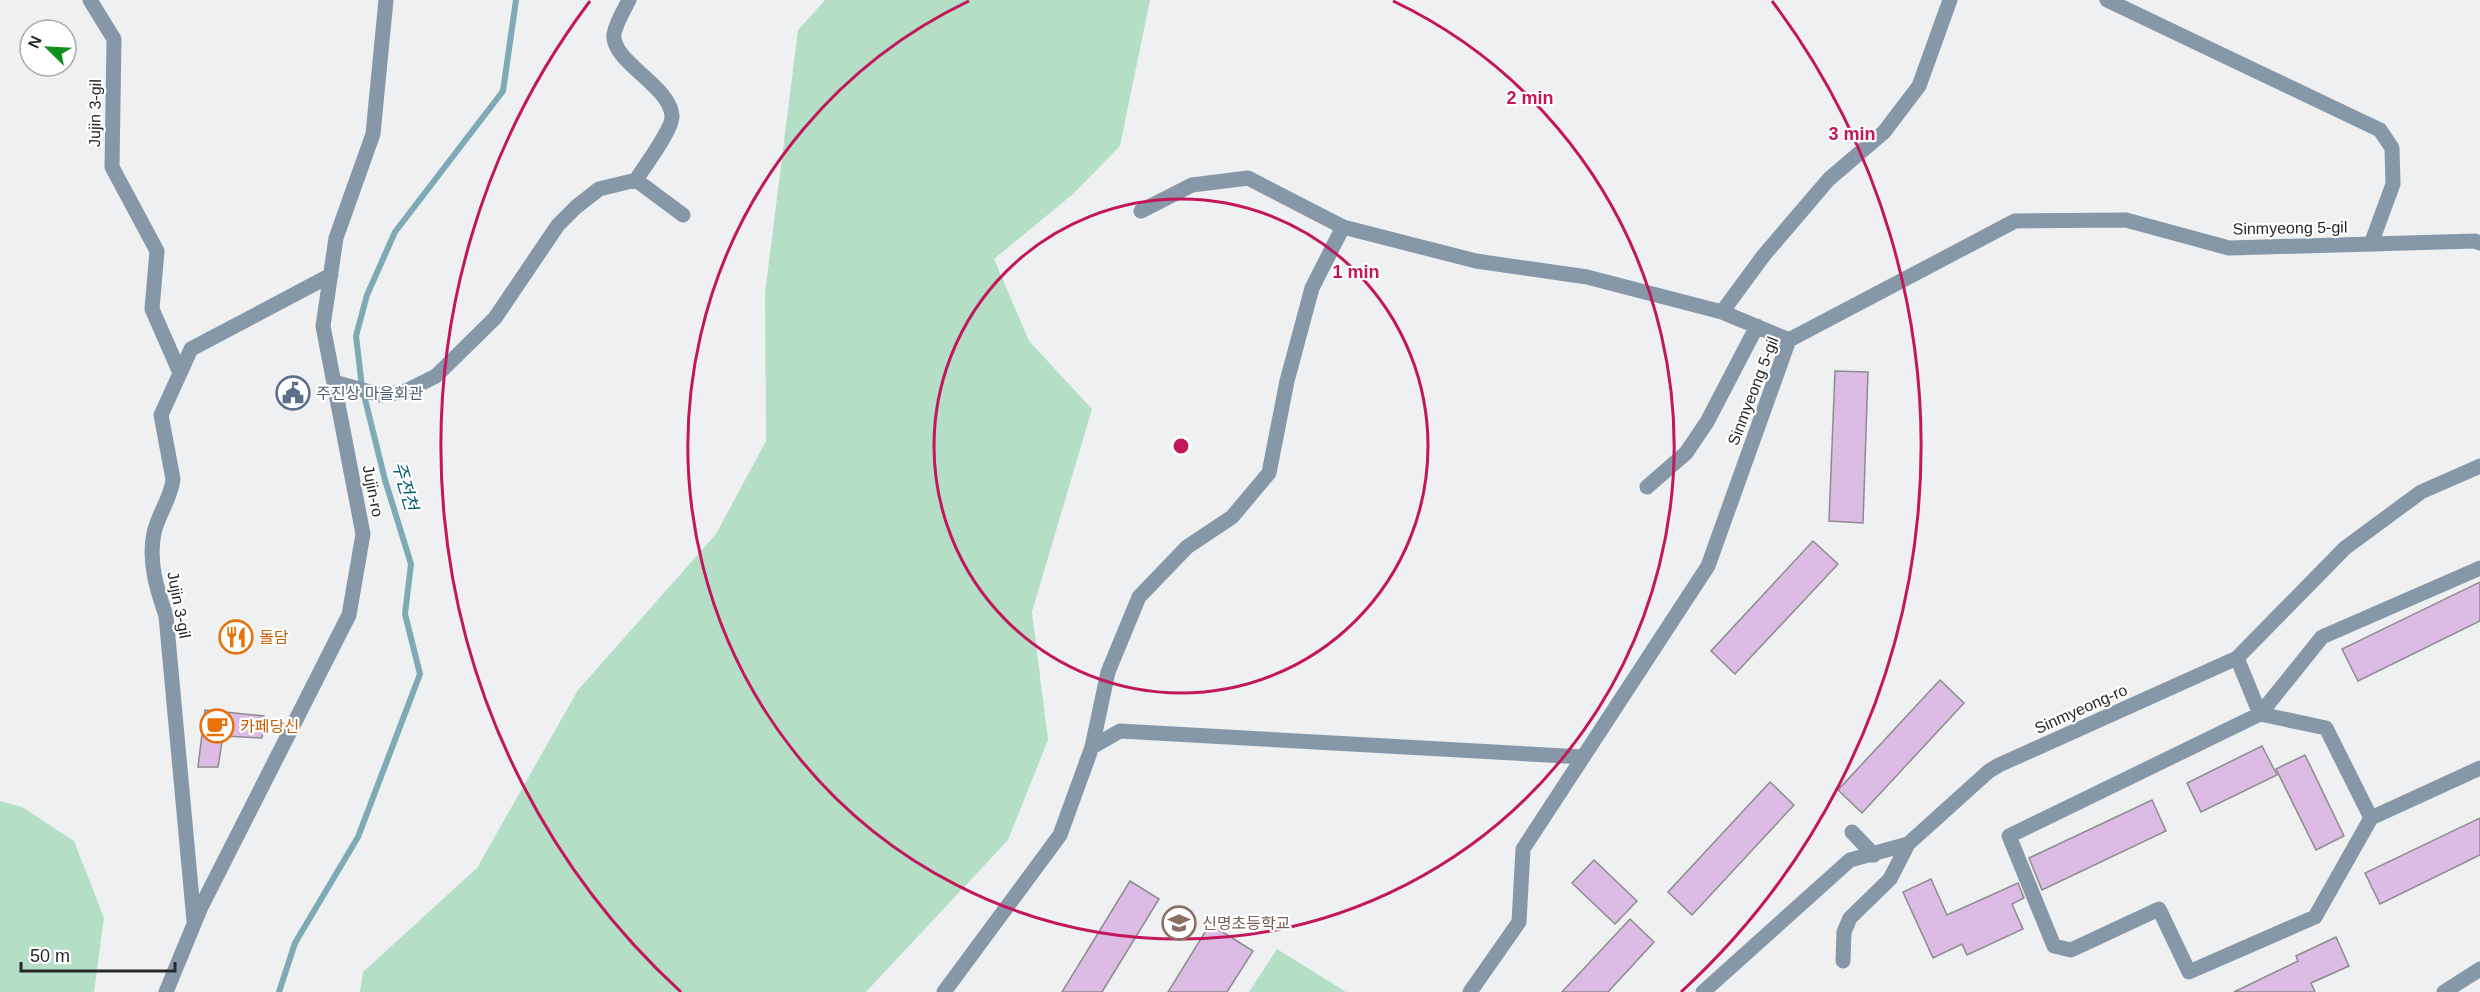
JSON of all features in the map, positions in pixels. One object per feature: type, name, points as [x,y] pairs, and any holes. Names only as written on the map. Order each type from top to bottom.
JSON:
[{"type":"street","name":"Jujin 3-gil","points":[[90,0],[114,39],[112,166],[157,251],[152,309],[180,373],[161,415],[173,479],[172,488],[154,533],[153,579],[165,616],[194,924]]},
{"type":"street","name":"Jujin-ro","points":[[166,992],[201,907],[349,615],[363,534],[341,384],[323,326],[336,238],[373,134],[386,0]]},
{"type":"street","points":[[341,384],[377,393],[406,391],[436,376],[495,318],[558,225],[576,207],[599,189],[636,180],[668,128],[672,116],[667,101],[618,50],[614,35],[629,0]]},
{"type":"street","points":[[1722,312],[1764,255],[1829,179],[1884,132],[1919,86],[1950,0]]},
{"type":"street","points":[[2107,0],[2380,130],[2392,148],[2393,184],[2371,244]]},
{"type":"street","points":[[1141,211],[1192,185],[1248,178],[1343,227],[1476,261],[1587,277],[1722,312],[1789,340]]},
{"type":"street","points":[[636,180],[683,215]]},
{"type":"street","name":"Sinmyeong 5-gil","points":[[1470,992],[1520,922],[1523,849],[1708,566],[1789,340],[2015,221],[2126,220],[2229,248],[2475,241],[2480,243]]},
{"type":"street","points":[[944,992],[1060,835],[1092,747],[1108,672],[1139,597],[1187,547],[1232,517],[1269,472],[1287,381],[1312,288],[1343,227]]},
{"type":"street","points":[[180,373],[191,349],[331,275]]},
{"type":"street","points":[[1647,488],[1686,453],[1707,422],[1756,326]]},
{"type":"street","name":"Sinmyeong-ro","points":[[1703,992],[1850,860],[1908,844],[1989,771],[1999,765],[2237,658],[2345,548],[2421,492],[2480,466]]},
{"type":"street","points":[[2480,568],[2322,637],[2260,714],[2008,836],[2054,946],[2071,950],[2159,909],[2189,972],[2315,917],[2371,818],[2480,768]]},
{"type":"street","points":[[2237,658],[2260,714]]},
{"type":"street","points":[[2260,714],[2326,728],[2371,818]]},
{"type":"street","points":[[1092,747],[1120,731],[1583,757]]},
{"type":"street","points":[[1852,831],[1874,855]]},
{"type":"street","points":[[1843,961],[1844,932],[1850,918],[1890,879],[1908,844]]},
{"type":"street","points":[[2444,992],[2480,969]]},
{"type":"green space","points":[[825,0],[1150,0],[1120,146],[1073,194],[994,259],[1029,341],[1092,409],[1032,612],[1048,740],[1008,840],[866,992],[360,992],[363,972],[477,868],[578,690],[716,534],[766,441],[765,293],[798,30]]},
{"type":"green space","points":[[0,801],[22,807],[74,841],[104,918],[94,992],[0,992]]},
{"type":"green space","points":[[1277,949],[1346,992],[1249,992]]},
{"type":"building","points":[[1835,371],[1868,372],[1863,523],[1829,521]]},
{"type":"building","points":[[1813,541],[1838,564],[1735,674],[1711,651]]},
{"type":"building","points":[[2480,582],[2480,621],[2358,681],[2342,649]]},
{"type":"building","points":[[1940,680],[1964,703],[1862,813],[1838,790]]},
{"type":"building","points":[[205,710],[264,716],[262,738],[223,736],[218,767],[198,767]]},
{"type":"building","points":[[2262,746],[2277,775],[2201,812],[2187,783]]},
{"type":"building","points":[[2305,755],[2344,836],[2316,850],[2276,769]]},
{"type":"building","points":[[1770,782],[1794,805],[1692,915],[1668,892]]},
{"type":"building","points":[[2152,800],[2166,831],[2042,890],[2029,858]]},
{"type":"building","points":[[2480,818],[2480,855],[2380,904],[2365,873]]},
{"type":"building","points":[[1594,860],[1637,901],[1615,924],[1572,883]]},
{"type":"building","points":[[1931,879],[1947,915],[2018,883],[2024,898],[2012,904],[2023,929],[1967,955],[1962,944],[1933,958],[1903,892]]},
{"type":"building","points":[[1130,881],[1159,899],[1102,992],[1062,992]]},
{"type":"building","points":[[1630,919],[1654,942],[1608,992],[1562,992]]},
{"type":"building","points":[[1210,924],[1253,951],[1227,992],[1168,992]]},
{"type":"building","points":[[2336,937],[2349,966],[2311,983],[2315,992],[2234,992],[2298,961],[2296,956]]},
{"type":"waterway","name":"주전천","points":[[279,992],[295,943],[358,837],[420,674],[405,614],[411,564],[385,480],[362,387],[356,336],[367,295],[395,232],[503,91],[516,0]]},
{"type":"place","name":"주진상 마을회관","points":[[293,393]]},
{"type":"place","name":"돌담","points":[[236,637]]},
{"type":"place","name":"카페당신","points":[[217,726]]},
{"type":"place","name":"신명초등학교","points":[[1179,923]]}]
